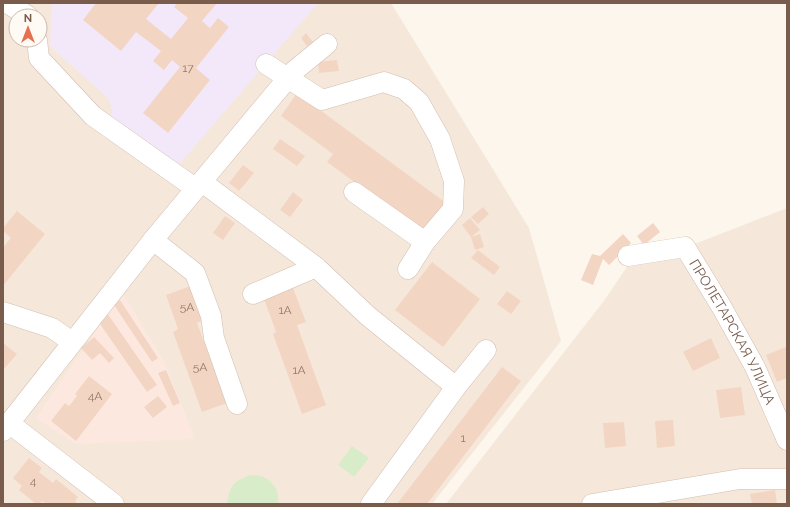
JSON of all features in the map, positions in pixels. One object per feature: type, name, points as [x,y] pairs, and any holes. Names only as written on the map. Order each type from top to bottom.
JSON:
[{"type":"street","points":[[114,504],[6,427],[154,240],[287,79],[294,71],[327,44]]},
{"type":"street","points":[[38,48],[39,58],[93,116],[199,185],[316,267],[368,316],[456,387]]},
{"type":"street","points":[[266,64],[287,79],[322,100],[384,82],[404,89],[420,102],[440,139],[454,181],[453,209],[425,242],[408,269]]},
{"type":"street","points":[[354,192],[425,242]]},
{"type":"street","points":[[154,240],[195,273],[211,316],[214,338],[237,404]]},
{"type":"street","name":"ПРОЛЕТАРСКАЯ УЛИЦА","points":[[628,256],[685,247],[722,306],[755,367],[787,440]]},
{"type":"street","points":[[253,294],[316,267]]},
{"type":"street","points":[[3,312],[52,328],[72,342]]},
{"type":"street","points":[[372,504],[456,387],[486,350]]},
{"type":"street","points":[[592,504],[740,479],[787,479]]},
{"type":"shaded area","points":[[3,3],[391,3],[529,228],[561,341],[432,504],[3,504]]},
{"type":"shaded area","points":[[52,3],[318,3],[175,169],[112,122],[112,109],[108,98],[50,46]]},
{"type":"shaded area","points":[[787,208],[787,504],[446,504],[603,302],[631,261],[679,250]]},
{"type":"shaded area","points":[[122,292],[164,361],[195,439],[75,444],[36,418]]},
{"type":"green space","points":[[352,446],[369,458],[354,477],[338,465]]},
{"type":"green space","points":[[250,475],[262,476],[273,484],[278,496],[278,504],[227,504],[229,492],[233,485]]},
{"type":"building","points":[[96,3],[159,3],[146,19],[171,39],[188,18],[174,7],[177,3],[217,3],[202,21],[210,28],[218,18],[229,27],[196,68],[210,80],[168,133],[143,113],[180,67],[172,60],[164,70],[153,61],[161,51],[136,32],[121,51],[83,20]]},
{"type":"building","points":[[306,33],[313,42],[307,46],[301,38]]},
{"type":"building","points":[[337,60],[339,71],[319,73],[318,62]]},
{"type":"building","points":[[297,93],[446,203],[423,232],[327,162],[333,154],[281,116]]},
{"type":"building","points":[[280,139],[305,156],[297,166],[273,149]]},
{"type":"building","points":[[243,165],[254,173],[239,191],[229,183]]},
{"type":"building","points":[[293,192],[303,200],[290,217],[280,210]]},
{"type":"building","points":[[483,207],[489,214],[478,224],[471,217]]},
{"type":"building","points":[[17,211],[45,234],[3,286],[3,247],[11,238],[3,231],[3,228]]},
{"type":"building","points":[[225,216],[235,223],[223,240],[213,233]]},
{"type":"building","points":[[470,218],[480,230],[471,237],[462,225]]},
{"type":"building","points":[[653,223],[660,232],[644,245],[637,236]]},
{"type":"building","points":[[480,234],[484,247],[475,250],[471,237]]},
{"type":"building","points":[[623,234],[631,243],[609,265],[603,259],[593,285],[581,280],[592,254],[600,256]]},
{"type":"building","points":[[478,250],[500,267],[494,275],[471,258]]},
{"type":"building","points":[[432,262],[480,299],[443,347],[395,310]]},
{"type":"building","points":[[196,284],[208,318],[197,323],[227,403],[202,412],[173,332],[178,329],[166,295]]},
{"type":"building","points":[[293,288],[306,322],[297,325],[326,405],[302,414],[273,334],[276,332],[264,299]]},
{"type":"building","points":[[507,291],[521,301],[511,314],[497,304]]},
{"type":"building","points":[[120,300],[158,358],[152,362],[114,305]]},
{"type":"building","points":[[107,313],[157,385],[147,392],[98,321]]},
{"type":"building","points":[[94,337],[114,358],[109,363],[100,353],[92,360],[81,348]]},
{"type":"building","points":[[711,338],[720,358],[693,371],[683,352]]},
{"type":"building","points":[[3,343],[17,354],[3,370]]},
{"type":"building","points":[[786,347],[787,378],[777,382],[766,355]]},
{"type":"building","points":[[502,367],[521,381],[427,504],[397,504]]},
{"type":"building","points":[[166,370],[180,403],[173,406],[158,373]]},
{"type":"building","points":[[89,376],[112,394],[76,441],[51,421],[65,403],[69,406],[77,396],[75,394]]},
{"type":"building","points":[[741,387],[745,415],[720,418],[716,390]]},
{"type":"building","points":[[158,396],[167,407],[153,418],[144,407]]},
{"type":"building","points":[[673,420],[675,446],[657,448],[655,421]]},
{"type":"building","points":[[624,422],[626,446],[605,448],[603,423]]},
{"type":"building","points":[[29,458],[42,468],[39,472],[53,483],[56,479],[78,497],[75,501],[78,504],[46,504],[42,501],[40,504],[36,504],[19,490],[22,486],[13,478]]},
{"type":"building","points":[[775,490],[777,504],[752,504],[750,494]]}]
